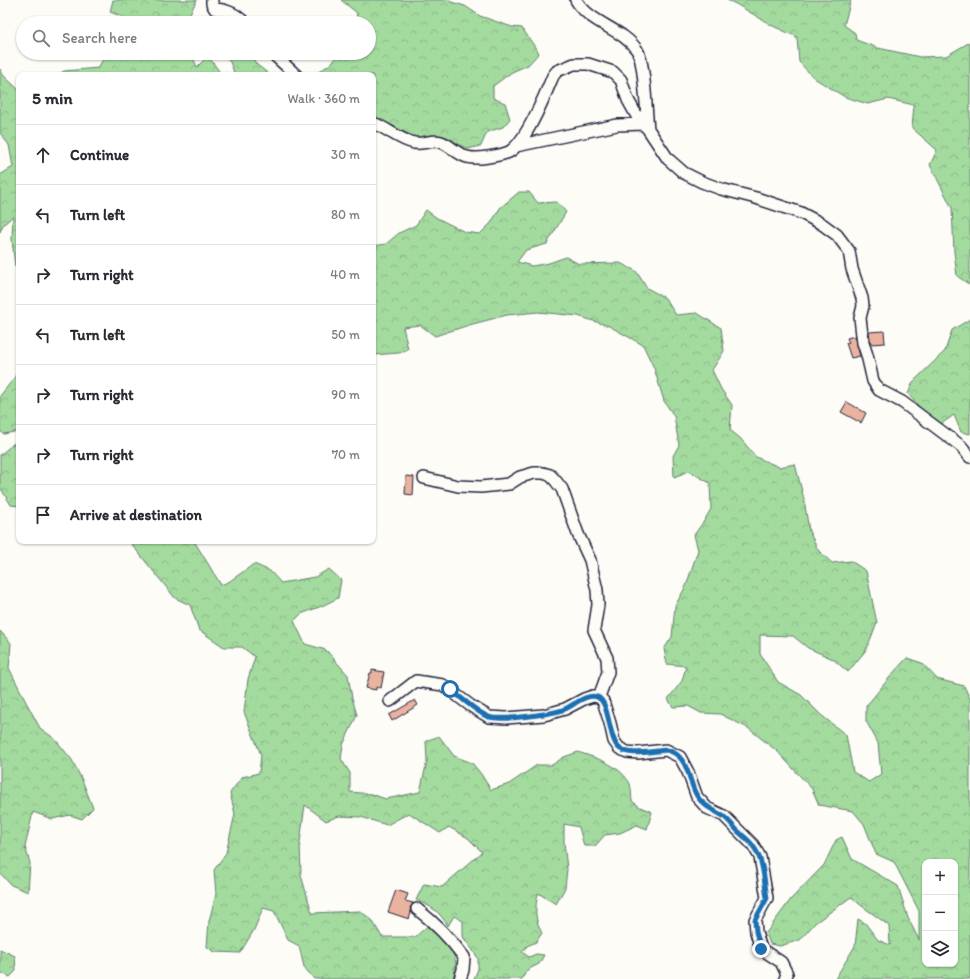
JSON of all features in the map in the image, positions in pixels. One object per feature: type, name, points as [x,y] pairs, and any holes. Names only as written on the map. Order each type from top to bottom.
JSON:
[{"type":"street","points":[[212,0],[212,4],[216,9],[229,11],[238,16]]},
{"type":"street","points":[[576,0],[593,18],[628,40],[638,51],[643,72],[646,126]]},
{"type":"street","points":[[280,60],[293,72]]},
{"type":"street","points":[[376,125],[398,137],[415,144],[436,141],[467,157],[482,158],[500,155],[510,151],[516,146],[533,121],[553,76],[557,71],[574,64],[588,64],[613,72],[621,80],[628,100],[638,118],[646,126],[668,159],[684,173],[721,189],[756,198],[801,213],[822,224],[837,235],[849,252],[852,269],[862,298],[863,306],[860,318],[863,343],[873,381],[879,390],[902,402],[961,446],[970,457]]},
{"type":"street","points":[[516,146],[617,125],[646,126]]},
{"type":"street","points":[[424,478],[458,486],[481,487],[509,484],[520,477],[534,472],[543,472],[550,475],[555,480],[562,489],[578,534],[590,560],[597,590],[598,605],[594,630],[607,658],[608,672],[599,697]]},
{"type":"street","points":[[390,701],[416,681],[443,685],[471,706],[489,717],[506,718],[544,715],[565,709],[593,696],[599,697],[603,701],[614,741],[619,748],[627,752],[666,750],[680,757],[688,772],[697,797],[708,808],[724,816],[753,845],[760,857],[767,898],[755,920],[756,932],[761,949],[781,962],[787,974],[785,979]]},
{"type":"street","points":[[417,909],[431,920],[448,937],[464,957],[463,970],[460,979]]},
{"type":"green space","points":[[113,0],[197,0],[189,16],[120,16],[110,12]]},
{"type":"green space","points":[[341,0],[450,0],[451,2],[465,6],[480,16],[512,27],[522,28],[539,53],[528,65],[512,72],[493,86],[493,98],[505,103],[510,119],[503,127],[487,132],[481,146],[467,149],[447,137],[417,145],[376,123],[376,72],[318,72],[334,60],[376,60],[376,16],[356,16],[357,13]]},
{"type":"green space","points":[[727,0],[851,0],[844,25],[855,33],[856,40],[878,48],[920,57],[946,56],[970,42],[970,285],[957,276],[954,252],[952,208],[930,165],[937,150],[912,128],[914,105],[888,99],[868,104],[845,97],[814,78],[799,62],[797,37],[773,26]]},
{"type":"green space","points":[[103,60],[194,60],[197,67],[204,60],[211,60],[219,72],[62,72],[98,68]]},
{"type":"green space","points":[[228,60],[254,60],[256,64],[266,72],[234,72]]},
{"type":"green space","points":[[0,69],[4,76],[16,87],[15,266],[12,240],[13,216],[3,225],[0,232],[0,175],[13,167],[9,145],[0,133]]},
{"type":"green space","points":[[519,192],[529,192],[538,203],[557,202],[566,212],[547,244],[526,250],[517,262],[532,266],[549,263],[566,257],[579,264],[620,263],[636,271],[647,288],[665,298],[676,315],[697,313],[721,328],[724,351],[712,370],[721,389],[732,405],[730,430],[740,438],[756,457],[779,467],[795,464],[804,499],[809,531],[818,550],[832,563],[851,561],[866,571],[877,623],[866,650],[848,672],[833,659],[808,648],[793,636],[760,635],[760,654],[778,682],[801,695],[821,715],[846,735],[853,772],[869,782],[881,774],[878,743],[866,721],[866,706],[907,658],[922,663],[937,679],[964,686],[970,699],[970,979],[835,979],[855,946],[858,919],[865,923],[878,940],[890,945],[889,926],[851,897],[815,923],[800,940],[780,946],[770,944],[766,933],[791,899],[824,865],[836,840],[842,837],[852,859],[898,886],[908,918],[919,940],[919,911],[894,862],[876,854],[864,824],[853,811],[819,805],[812,789],[777,751],[748,728],[720,714],[701,713],[688,706],[673,707],[668,699],[682,681],[686,666],[667,664],[664,649],[672,637],[675,606],[686,586],[698,550],[694,535],[711,509],[710,483],[689,471],[674,477],[673,456],[679,445],[674,416],[664,401],[654,368],[643,345],[609,326],[578,316],[538,312],[507,315],[435,336],[420,325],[403,327],[408,349],[399,353],[376,355],[376,246],[386,244],[399,233],[416,225],[426,210],[437,218],[465,232],[480,234],[491,223],[500,208]]},
{"type":"green space","points":[[970,319],[970,434],[961,432],[954,415],[941,424],[923,411],[908,394],[913,382],[945,351],[952,330]]},
{"type":"green space","points":[[16,374],[16,432],[4,434],[0,431],[0,396]]},
{"type":"green space","points":[[16,442],[16,506],[11,505],[0,487],[0,455]]},
{"type":"green space","points":[[131,544],[196,544],[221,585],[230,581],[254,564],[270,571],[281,583],[315,577],[329,569],[341,580],[338,598],[301,614],[294,621],[305,644],[326,650],[348,675],[357,715],[343,745],[341,759],[350,773],[350,792],[371,794],[386,799],[420,792],[427,761],[426,741],[439,736],[454,756],[472,763],[491,790],[509,784],[537,765],[552,765],[564,757],[578,752],[606,762],[624,776],[630,784],[632,801],[640,807],[652,812],[647,829],[637,825],[620,833],[605,835],[595,846],[584,846],[579,827],[564,824],[567,869],[565,888],[556,904],[538,893],[536,913],[539,928],[542,933],[536,942],[527,946],[522,952],[529,957],[536,954],[544,955],[539,964],[527,970],[522,979],[474,979],[478,969],[478,958],[463,937],[463,921],[454,916],[448,926],[441,916],[434,910],[416,900],[424,884],[442,887],[482,852],[468,838],[449,827],[440,833],[409,813],[387,825],[361,817],[339,816],[326,821],[305,805],[300,842],[301,875],[312,913],[360,911],[372,920],[382,937],[415,937],[430,924],[452,947],[456,964],[453,979],[314,979],[304,967],[299,946],[288,940],[274,911],[263,908],[254,930],[240,953],[215,952],[207,947],[209,921],[216,894],[214,870],[226,853],[235,814],[230,793],[242,777],[259,773],[261,755],[244,712],[248,679],[255,657],[242,647],[224,647],[199,630],[190,605],[175,598]]},
{"type":"green space","points":[[0,631],[11,643],[9,668],[27,704],[40,728],[55,739],[72,760],[93,808],[82,819],[70,815],[52,819],[33,812],[25,847],[30,863],[28,892],[11,885],[0,873]]},
{"type":"green space","points":[[0,949],[15,956],[16,971],[10,977],[0,972]]},
{"type":"building","points":[[884,331],[885,343],[871,344],[869,332]]},
{"type":"building","points":[[855,336],[860,356],[851,358],[846,343],[849,343],[847,338]]},
{"type":"building","points":[[847,402],[866,413],[861,423],[841,412]]},
{"type":"building","points":[[406,476],[414,477],[413,495],[405,494]]},
{"type":"building","points":[[372,670],[384,672],[381,688],[376,687],[376,690],[366,688]]},
{"type":"building","points":[[415,700],[418,705],[392,721],[389,715]]},
{"type":"building","points":[[396,890],[408,894],[405,901],[413,903],[410,908],[411,913],[409,919],[388,912]]},
{"type":"route","points":[[450,689],[471,706],[489,717],[506,718],[544,715],[565,709],[593,696],[599,697],[603,701],[614,741],[619,748],[627,752],[666,750],[680,757],[688,772],[697,797],[708,808],[724,816],[753,845],[760,857],[767,898],[755,920],[756,932],[761,949]]}]
